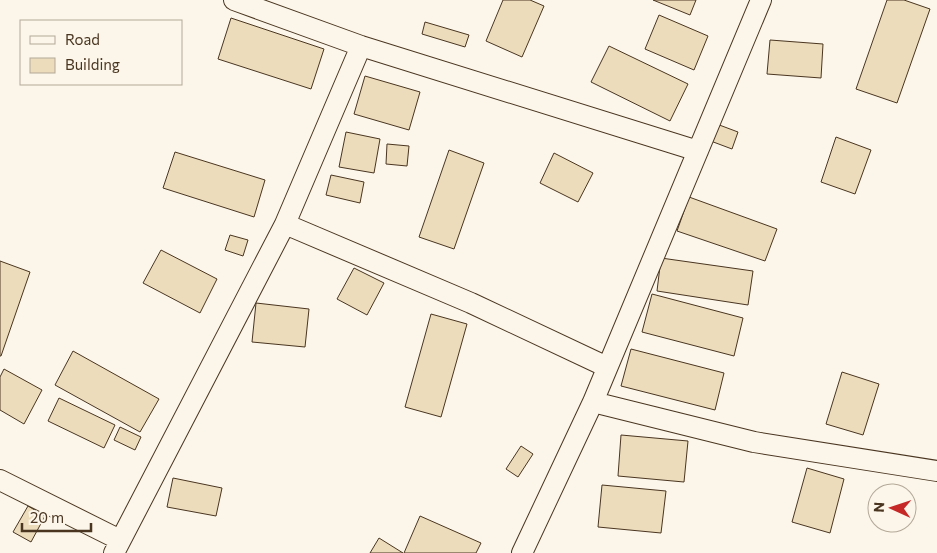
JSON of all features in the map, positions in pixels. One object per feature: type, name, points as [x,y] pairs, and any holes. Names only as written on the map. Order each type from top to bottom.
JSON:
[{"type":"street","points":[[234,0],[361,46],[698,151]]},
{"type":"street","points":[[522,553],[593,402],[761,0]]},
{"type":"street","points":[[0,480],[117,546],[285,224],[361,46]]},
{"type":"street","points":[[285,224],[471,303],[608,367]]},
{"type":"street","points":[[593,402],[754,442],[937,471]]},
{"type":"building","points":[[503,0],[530,0],[544,6],[522,57],[486,41]]},
{"type":"building","points":[[653,0],[696,0],[690,15]]},
{"type":"building","points":[[887,0],[904,0],[930,9],[897,103],[856,89]]},
{"type":"building","points":[[659,15],[708,36],[694,70],[645,49]]},
{"type":"building","points":[[231,18],[324,49],[311,89],[218,59]]},
{"type":"building","points":[[425,22],[469,35],[465,47],[422,34]]},
{"type":"building","points":[[770,40],[823,44],[821,78],[767,74]]},
{"type":"building","points":[[609,46],[688,84],[670,121],[591,82]]},
{"type":"building","points":[[365,76],[420,92],[409,130],[354,114]]},
{"type":"building","points":[[714,123],[738,132],[732,149],[708,140]]},
{"type":"building","points":[[346,132],[380,139],[374,173],[339,167]]},
{"type":"building","points":[[836,137],[871,150],[855,194],[821,182]]},
{"type":"building","points":[[387,144],[409,146],[407,166],[386,164]]},
{"type":"building","points":[[449,150],[484,163],[454,249],[419,237]]},
{"type":"building","points":[[175,152],[265,180],[254,217],[163,188]]},
{"type":"building","points":[[554,153],[593,173],[578,202],[540,183]]},
{"type":"building","points":[[331,175],[364,182],[360,203],[326,195]]},
{"type":"building","points":[[689,197],[777,229],[765,261],[677,231]]},
{"type":"building","points":[[230,235],[248,240],[243,256],[225,250]]},
{"type":"building","points":[[161,250],[217,279],[200,313],[143,283]]},
{"type":"building","points":[[661,258],[753,271],[748,305],[657,291]]},
{"type":"building","points":[[0,261],[30,272],[1,356],[0,356]]},
{"type":"building","points":[[354,268],[384,283],[367,315],[337,299]]},
{"type":"building","points":[[652,294],[743,318],[734,356],[642,332]]},
{"type":"building","points":[[256,303],[309,309],[305,347],[252,342]]},
{"type":"building","points":[[431,314],[467,324],[441,417],[405,407]]},
{"type":"building","points":[[631,349],[724,373],[715,410],[621,386]]},
{"type":"building","points":[[73,351],[159,399],[140,432],[55,385]]},
{"type":"building","points":[[4,369],[42,390],[24,424],[0,410],[0,377]]},
{"type":"building","points":[[842,372],[879,384],[863,435],[826,424]]},
{"type":"building","points":[[59,398],[115,425],[104,448],[48,421]]},
{"type":"building","points":[[120,427],[141,437],[135,450],[114,440]]},
{"type":"building","points":[[621,435],[688,441],[684,482],[618,476]]},
{"type":"building","points":[[521,446],[533,454],[518,477],[506,469]]},
{"type":"building","points":[[807,468],[844,479],[830,533],[792,522]]},
{"type":"building","points":[[173,478],[222,488],[216,516],[167,507]]},
{"type":"building","points":[[602,485],[666,491],[661,533],[598,527]]},
{"type":"building","points":[[28,506],[45,516],[31,542],[13,532]]},
{"type":"building","points":[[420,516],[481,543],[476,553],[404,553]]},
{"type":"building","points":[[379,538],[403,553],[370,553]]}]
